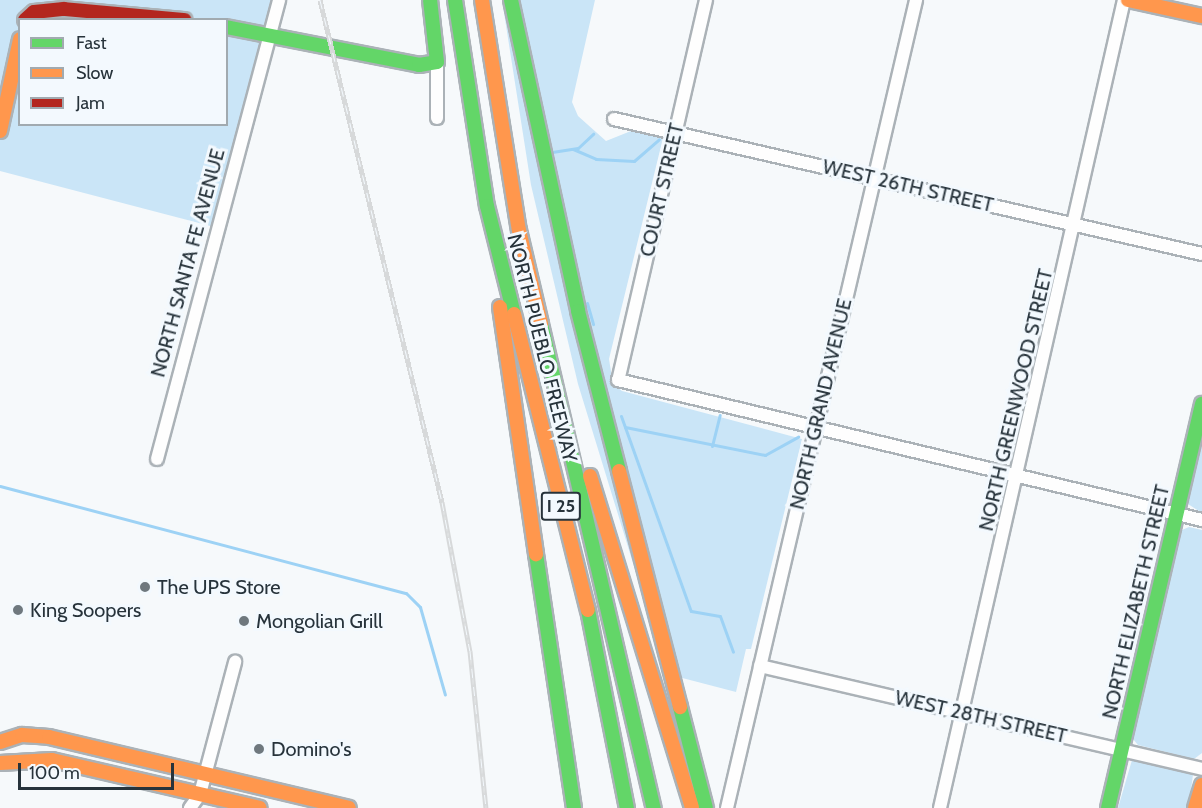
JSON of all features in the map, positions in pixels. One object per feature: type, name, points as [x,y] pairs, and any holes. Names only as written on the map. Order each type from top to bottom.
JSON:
[{"type":"main road","points":[[228,27],[396,65],[437,62],[430,0]]},
{"type":"main road","name":"NORTH PUEBLO FREEWAY","points":[[455,0],[487,206],[600,658],[627,808]]},
{"type":"main road","name":"NORTH PUEBLO FREEWAY","points":[[482,0],[519,230],[558,388],[654,808]]},
{"type":"main road","points":[[511,0],[581,322],[706,808]]},
{"type":"main road","points":[[1127,0],[1202,16]]},
{"type":"main road","points":[[27,18],[34,12],[64,9],[163,18]]},
{"type":"main road","points":[[0,131],[18,48]]},
{"type":"main road","points":[[487,206],[514,422],[574,808]]},
{"type":"main road","points":[[558,388],[620,560],[692,808]]},
{"type":"main road","name":"NORTH ELIZABETH STREET","points":[[1108,808],[1202,404]]},
{"type":"main road","points":[[562,808],[563,734]]},
{"type":"main road","points":[[2,740],[49,737],[349,808]]},
{"type":"main road","points":[[0,763],[52,760],[201,801],[260,808]]},
{"type":"main road","points":[[1195,808],[1202,785]]},
{"type":"street","name":"NORTH SANTA FE AVENUE","points":[[157,459],[267,36],[279,0]]},
{"type":"street","name":"COURT STREET","points":[[706,0],[618,380],[816,428]]},
{"type":"street","name":"NORTH GRAND AVENUE","points":[[727,808],[915,0]]},
{"type":"street","name":"NORTH GREENWOOD STREET","points":[[940,808],[1127,0]]},
{"type":"street","points":[[437,62],[437,118]]},
{"type":"street","name":"WEST 26TH STREET","points":[[614,119],[1202,254]]},
{"type":"street","points":[[816,428],[1202,520]]},
{"type":"street","points":[[190,808],[201,801],[235,662]]},
{"type":"street","name":"WEST 28TH STREET","points":[[760,666],[1202,769]]},
{"type":"shaded area","points":[[0,0],[279,0],[218,228],[0,171]]},
{"type":"shaded area","points":[[502,0],[595,0],[572,102],[578,116],[606,141],[636,129],[663,138],[609,359],[613,384],[622,391],[802,439],[751,649],[746,649],[736,692],[667,674],[578,384],[531,185]]},
{"type":"shaded area","points":[[1202,444],[1202,513],[1188,504]]},
{"type":"shaded area","points":[[1189,527],[1202,530],[1202,753],[1194,759],[1138,745],[1133,739],[1182,530]]},
{"type":"shaded area","points":[[1132,760],[1193,774],[1189,808],[1118,808]]},
{"type":"waterway","points":[[552,152],[578,148],[593,134]]},
{"type":"waterway","points":[[573,149],[596,159],[634,161],[659,139]]},
{"type":"waterway","points":[[587,303],[593,324]]},
{"type":"waterway","points":[[712,446],[720,415]]},
{"type":"waterway","points":[[621,416],[691,611],[720,616],[733,652]]},
{"type":"waterway","points":[[625,427],[765,455],[798,437]]},
{"type":"waterway","points":[[0,486],[406,593],[420,607],[445,695]]},
{"type":"railway","points":[[320,0],[442,502],[470,651],[486,808]]},
{"type":"traffic: fast","points":[[228,27],[419,65],[437,62],[430,0]]},
{"type":"traffic: fast","points":[[455,0],[487,206],[514,314]]},
{"type":"traffic: fast","points":[[511,0],[578,311],[619,471]]},
{"type":"traffic: fast","points":[[541,324],[654,808]]},
{"type":"traffic: fast","points":[[1108,808],[1202,404]]},
{"type":"traffic: fast","points":[[536,554],[574,808]]},
{"type":"traffic: fast","points":[[588,610],[627,808]]},
{"type":"traffic: fast","points":[[680,707],[706,808]]},
{"type":"traffic: slow","points":[[482,0],[519,230],[541,324]]},
{"type":"traffic: slow","points":[[1128,0],[1202,16]]},
{"type":"traffic: slow","points":[[0,131],[18,48]]},
{"type":"traffic: slow","points":[[500,307],[536,554]]},
{"type":"traffic: slow","points":[[514,314],[588,610]]},
{"type":"traffic: slow","points":[[619,471],[680,707]]},
{"type":"traffic: slow","points":[[590,476],[692,808]]},
{"type":"traffic: slow","points":[[0,742],[22,735],[49,737],[349,808]]},
{"type":"traffic: slow","points":[[0,763],[52,760],[260,808]]},
{"type":"traffic: slow","points":[[1195,808],[1202,785]]},
{"type":"traffic: jam","points":[[27,18],[34,12],[64,9],[163,18]]},
{"type":"place","name":"The UPS Store","points":[[145,587]]},
{"type":"place","name":"King Soopers","points":[[18,610]]},
{"type":"place","name":"Mongolian Grill","points":[[244,621]]},
{"type":"place","name":"Domino's","points":[[259,749]]}]
